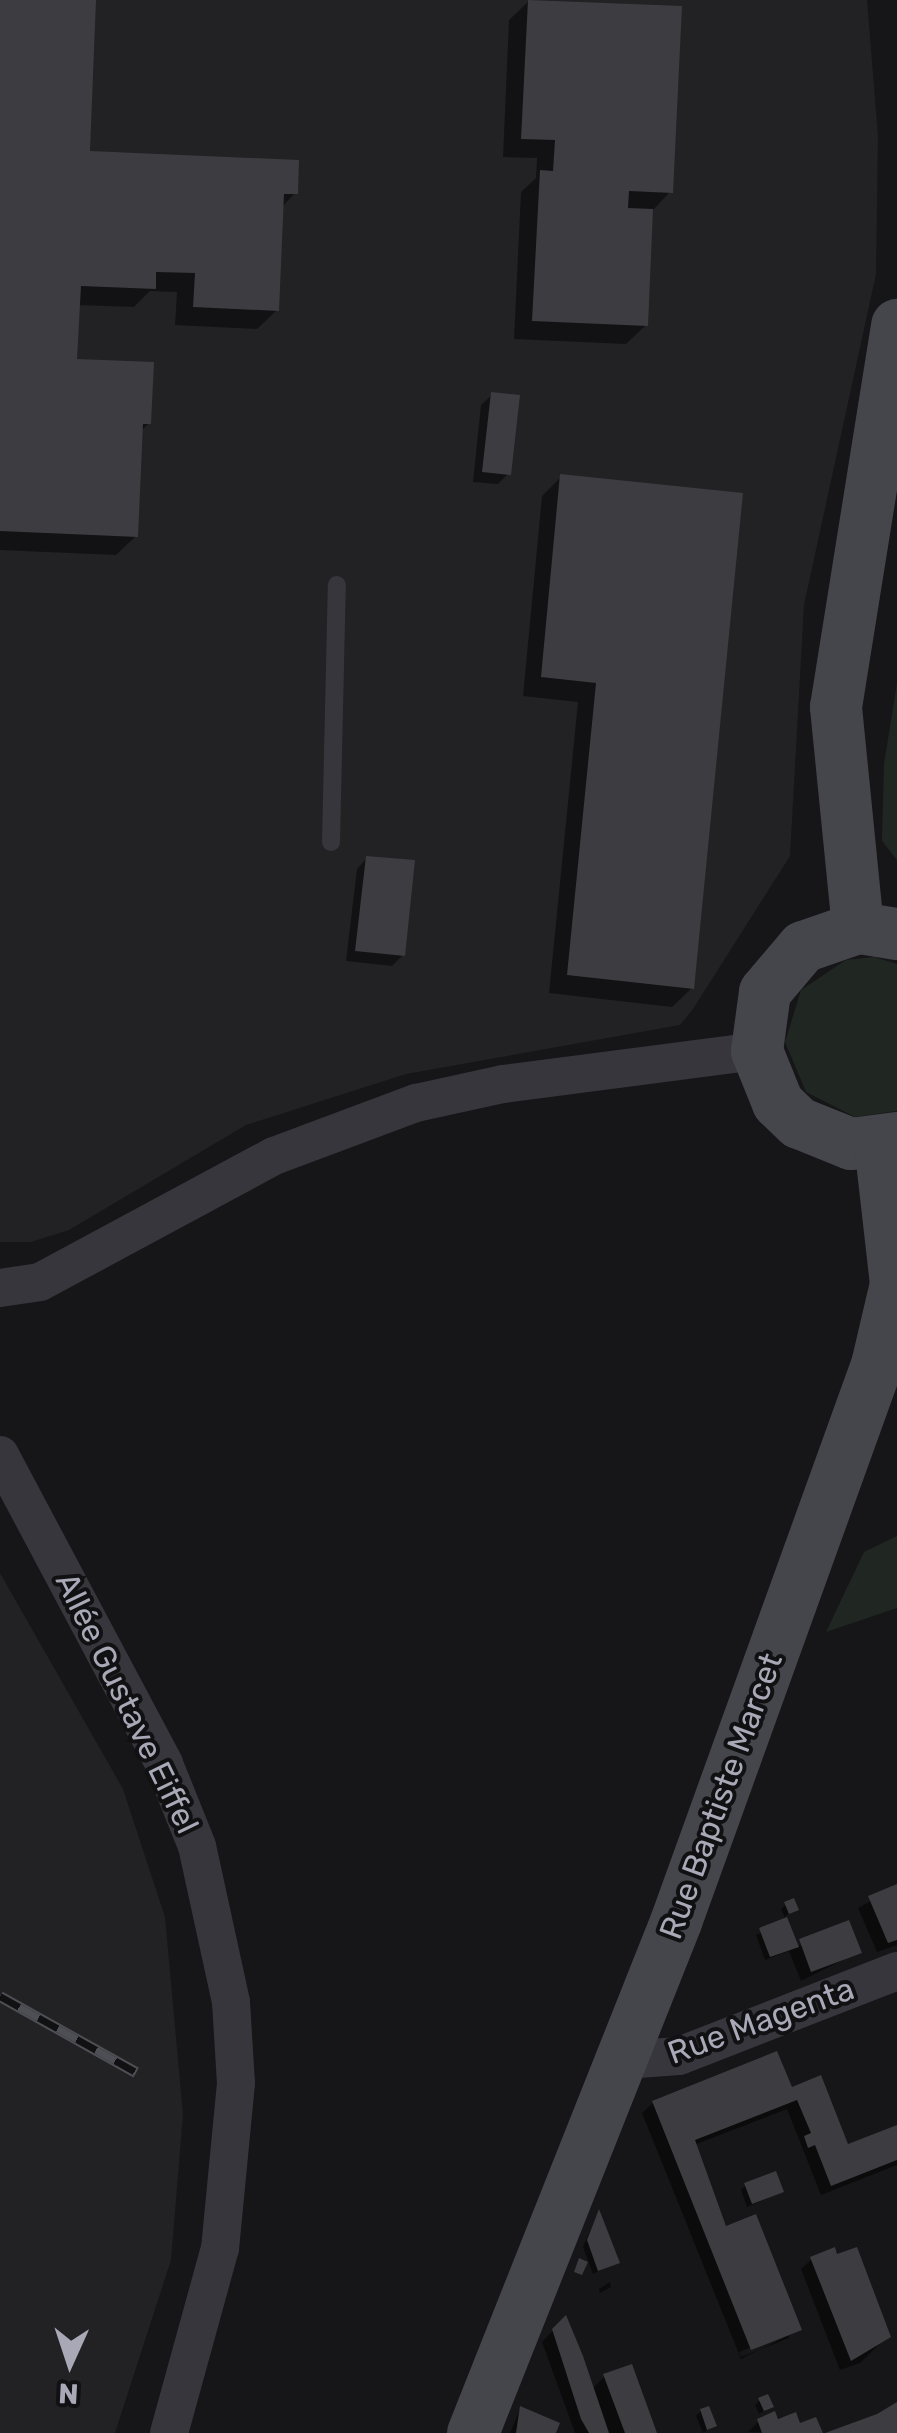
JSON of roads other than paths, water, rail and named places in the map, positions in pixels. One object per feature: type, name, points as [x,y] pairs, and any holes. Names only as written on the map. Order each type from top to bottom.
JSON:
[{"type":"street","points":[[888,1141],[851,1144],[798,1123],[771,1090],[757,1051],[765,992],[781,968],[803,947],[878,931],[836,707],[897,325]]},
{"type":"street","points":[[0,1288],[40,1282],[274,1156],[416,1104],[462,1091],[757,1051]]},
{"type":"street","name":"Rue Baptiste Marcet","points":[[474,2433],[624,2060],[891,1318],[896,1284],[888,1141]]},
{"type":"street","name":"Allée Gustave Eiffel","points":[[0,1455],[164,1764],[197,1846],[231,2002],[236,2083],[220,2248],[168,2433]]},
{"type":"street","name":"Rue Magenta","points":[[624,2060],[679,2056],[897,1971]]},
{"type":"lane","points":[[330,842],[337,585]]},
{"type":"railway","points":[[0,1996],[136,2072]]}]
